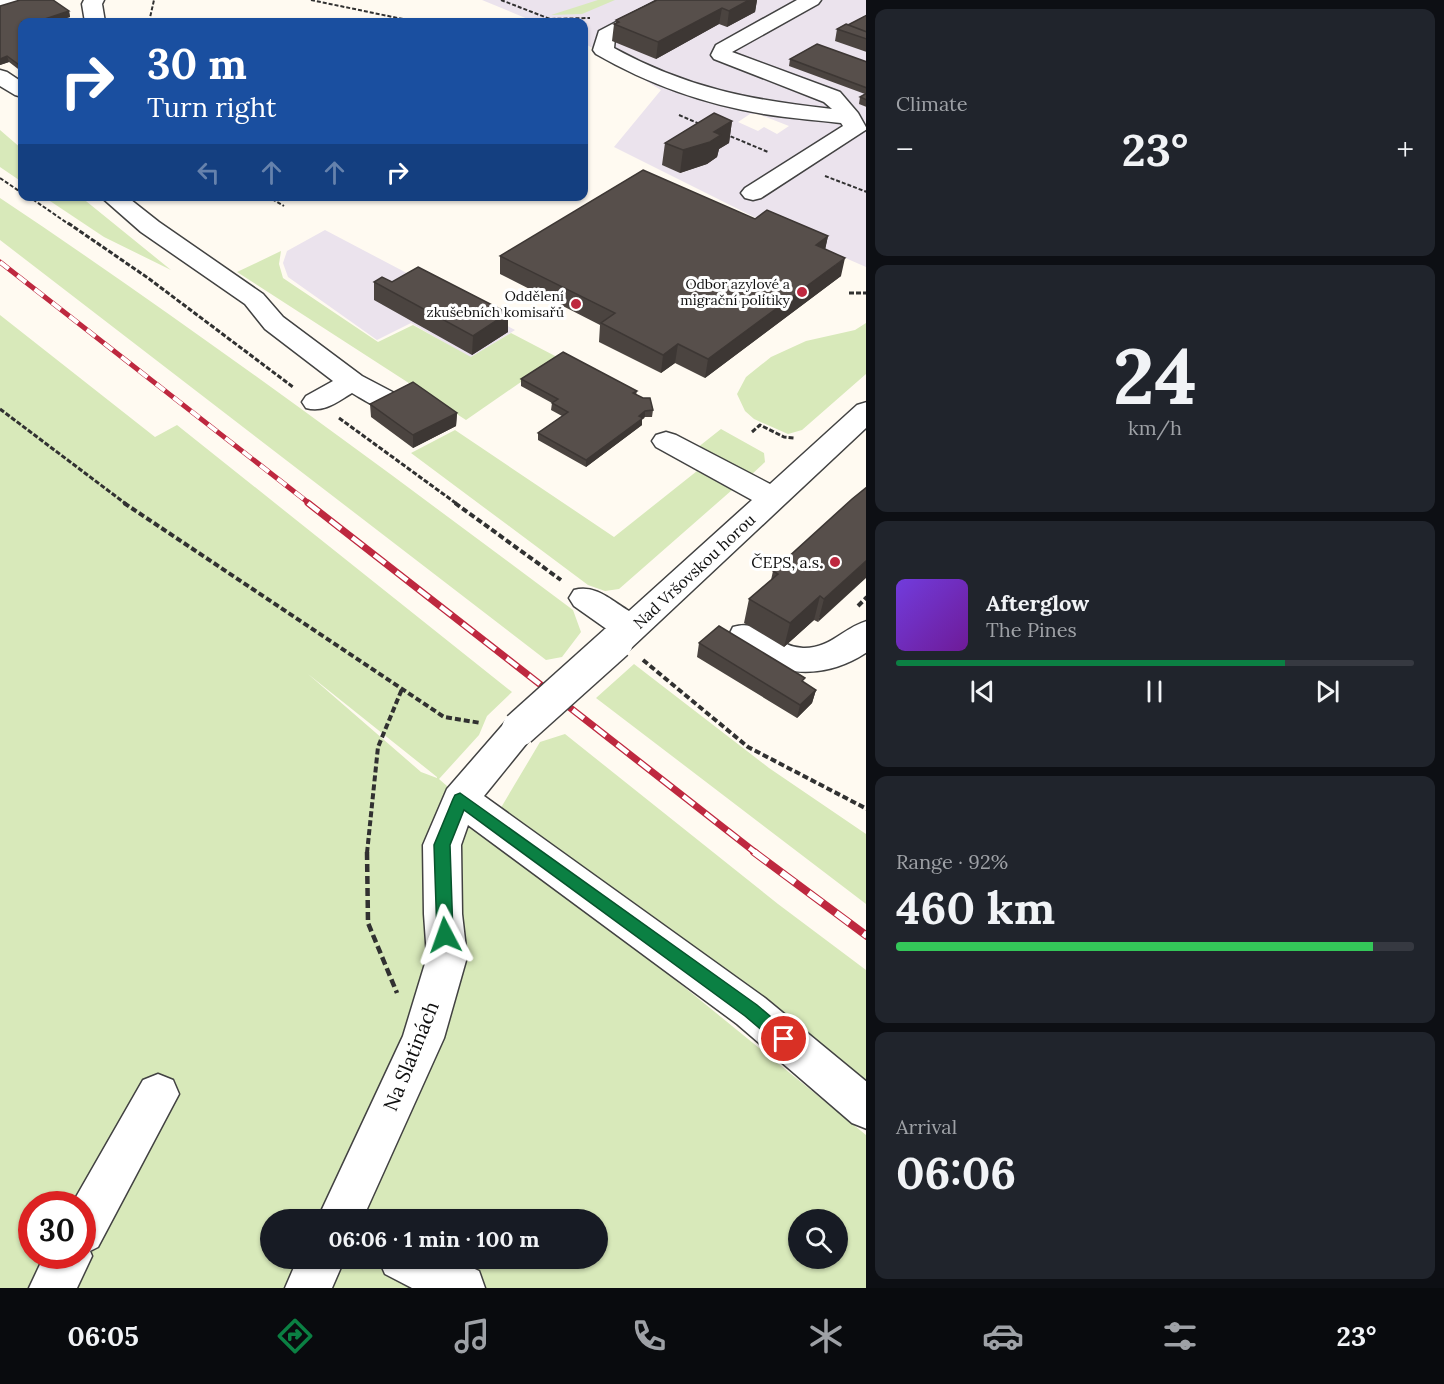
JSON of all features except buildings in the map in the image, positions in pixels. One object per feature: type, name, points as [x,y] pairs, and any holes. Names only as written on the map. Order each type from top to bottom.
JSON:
[{"type":"street","points":[[0,4],[15,0]]},
{"type":"street","points":[[94,0],[92,4],[94,18]]},
{"type":"street","points":[[674,0],[606,35],[603,50],[654,76],[750,106],[856,119]]},
{"type":"street","points":[[753,193],[856,128],[856,119],[832,97],[721,55],[723,49],[811,0]]},
{"type":"street","points":[[0,76],[18,89]]},
{"type":"street","points":[[117,201],[150,227],[254,299],[274,323],[352,382],[392,403]]},
{"type":"street","points":[[316,402],[352,382]]},
{"type":"street","name":"Nad Vršovskou horou","points":[[519,729],[866,412]]},
{"type":"street","points":[[666,441],[772,498]]},
{"type":"street","points":[[585,598],[623,635]]},
{"type":"street","points":[[745,635],[778,655],[792,659],[821,660],[843,651],[865,636]]},
{"type":"street","name":"Na Slatinách","points":[[344,1209],[423,1038],[447,957],[442,914],[442,845],[460,799],[519,729]]},
{"type":"street","points":[[460,799],[751,1011],[866,1108]]},
{"type":"street","points":[[96,1206],[158,1094]]},
{"type":"street","points":[[52,1288],[62,1269]]},
{"type":"street","points":[[308,1288],[317,1269]]},
{"type":"street","points":[[424,1269],[462,1288]]},
{"type":"path","points":[[150,18],[154,0]]},
{"type":"path","points":[[310,0],[398,18]]},
{"type":"path","points":[[501,0],[547,18]]},
{"type":"path","points":[[584,18],[595,16]]},
{"type":"path","points":[[680,115],[711,129]]},
{"type":"path","points":[[722,133],[866,192]]},
{"type":"path","points":[[0,178],[18,190]]},
{"type":"path","points":[[276,201],[284,206]]},
{"type":"path","points":[[849,293],[866,293]]},
{"type":"path","points":[[0,409],[137,513],[444,717],[519,729]]},
{"type":"path","points":[[752,432],[760,425],[784,437],[801,437]]},
{"type":"path","points":[[623,635],[635,653],[748,747],[866,808]]},
{"type":"path","points":[[402,689],[378,747],[367,849],[368,923],[407,1016],[423,1038]]},
{"type":"shaded area","points":[[482,0],[866,0],[866,267],[770,225],[614,147],[661,90],[588,45],[588,18],[525,18]],"holes":[[[750,114],[758,114],[789,126],[777,134],[764,127],[758,131],[738,122]],[[728,143],[710,154],[707,164],[680,173],[663,165]]]},
{"type":"shaded area","points":[[325,230],[515,330],[471,358],[411,323],[377,340],[288,277],[283,263],[287,251]]},
{"type":"green space","points":[[598,0],[615,0],[582,14],[551,15]]},
{"type":"green space","points":[[0,130],[18,146],[18,179],[0,167]]},
{"type":"green space","points":[[0,198],[218,349],[573,610],[581,632],[562,657],[546,660],[0,240]]},
{"type":"green space","points":[[50,201],[86,201],[171,270],[104,237]]},
{"type":"green space","points":[[281,251],[279,264],[283,278],[378,342],[413,325],[471,357],[511,333],[557,357],[466,420],[237,272]]},
{"type":"green space","points":[[0,315],[155,437],[177,425],[512,692],[487,716],[479,735],[439,779],[565,890],[866,1135],[866,1288],[0,1288]],"holes":[[[308,674],[437,777],[437,778],[421,772]]]},
{"type":"green space","points":[[866,323],[866,374],[802,430],[788,434],[754,419],[745,411],[737,394],[746,377],[771,357],[806,341],[855,330]]},
{"type":"green space","points":[[721,429],[764,453],[765,462],[750,476],[697,448]]},
{"type":"green space","points":[[455,430],[614,537],[697,471],[732,490],[619,589],[605,591],[588,585],[411,453]]},
{"type":"green space","points":[[634,664],[769,768],[866,834],[866,904],[596,698]]},
{"type":"green space","points":[[565,734],[778,904],[866,970],[866,1081],[819,1041],[499,811],[540,742]]},
{"type":"railway","points":[[0,262],[310,504]]},
{"type":"railway","points":[[308,503],[756,853]]},
{"type":"railway","points":[[754,852],[866,935]]},
{"type":"place","name":"Odbor azylové a migrační politiky","points":[[802,292]]},
{"type":"place","name":"Oddělení zkušebních komisařů","points":[[576,304]]},
{"type":"place","name":"ČEPS, a.s.","points":[[835,562]]},
{"type":"route","points":[[445,935],[442,914],[442,845],[460,799],[751,1011],[784,1039]]}]
